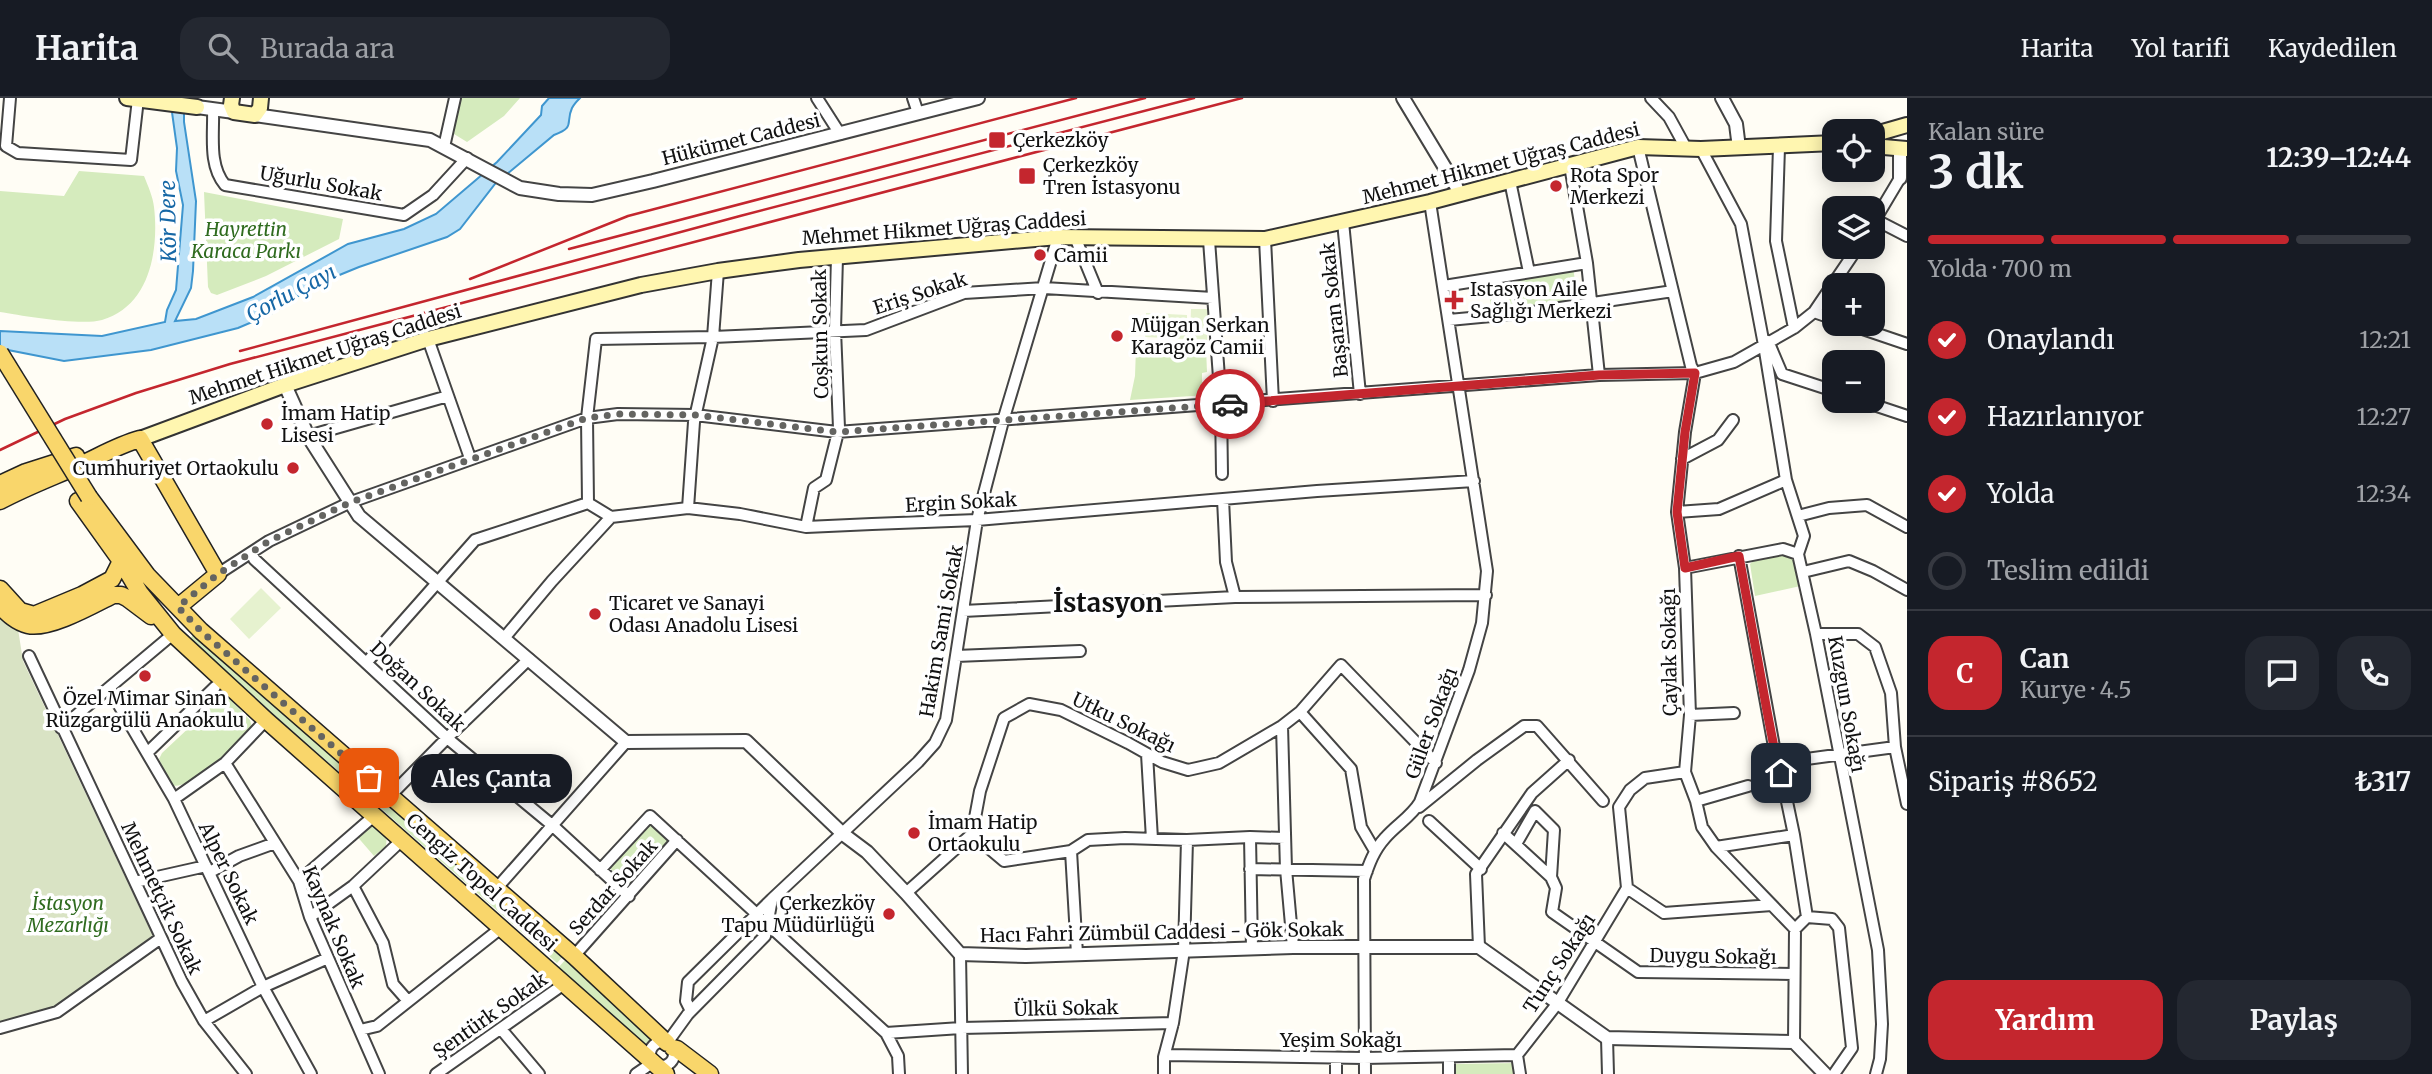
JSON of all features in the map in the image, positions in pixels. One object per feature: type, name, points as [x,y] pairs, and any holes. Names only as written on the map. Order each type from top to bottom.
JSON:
[{"type":"main road","points":[[180,98],[204,104]]},
{"type":"main road","points":[[132,99],[204,104]]},
{"type":"main road","points":[[233,105],[259,105]]},
{"type":"main road","points":[[1885,131],[1903,126]]},
{"type":"main road","points":[[1903,126],[1896,135],[1903,149]]},
{"type":"main road","name":"Mehmet Hikmet Uğraş Caddesi","points":[[62,466],[285,385],[428,339],[641,285],[718,271],[836,257],[1058,237],[1265,239],[1430,202],[1639,147],[1701,149],[1822,144]]},
{"type":"main road","points":[[1885,147],[1903,149]]},
{"type":"main road","points":[[0,353],[83,499]]},
{"type":"main road","points":[[0,370],[83,499]]},
{"type":"main road","points":[[140,439],[218,574],[178,607]]},
{"type":"main road","points":[[0,484],[62,466]]},
{"type":"main road","points":[[0,501],[62,466]]},
{"type":"main road","name":"Cengiz Topel Caddesi","points":[[83,499],[140,593],[171,633],[666,1074]]},
{"type":"main road","name":"Cengiz Topel Caddesi","points":[[83,499],[147,575],[211,640],[574,956],[670,1046],[710,1074]]},
{"type":"main road","points":[[0,589],[20,611],[34,615],[112,579],[121,561]]},
{"type":"main road","points":[[0,606],[16,620],[29,625],[44,625],[113,595],[121,595],[171,633]]},
{"type":"street","points":[[10,98],[6,146],[18,153],[131,160],[132,99]]},
{"type":"street","points":[[444,146],[454,98]]},
{"type":"street","points":[[817,98],[840,134]]},
{"type":"street","points":[[913,98],[918,113]]},
{"type":"street","name":"Hükümet Caddesi","points":[[470,160],[520,188],[559,194],[592,195],[978,98]]},
{"type":"street","points":[[1403,98],[1459,194]]},
{"type":"street","points":[[1651,98],[1669,117],[1686,148]]},
{"type":"street","points":[[1722,98],[1736,124],[1739,148]]},
{"type":"street","points":[[204,104],[233,105]]},
{"type":"street","name":"Uğurlu Sokak","points":[[204,104],[217,176],[225,185],[404,215],[433,195],[470,160]]},
{"type":"street","points":[[259,105],[275,117],[430,140],[470,160]]},
{"type":"street","points":[[1779,146],[1776,241],[1794,328]]},
{"type":"street","name":"Çaylak Sokağı","points":[[1639,147],[1691,366],[1695,373],[1677,512],[1685,568],[1690,715],[1685,772],[1702,827],[1716,847],[1795,929]]},
{"type":"street","points":[[1701,149],[1741,224],[1766,343],[1783,374],[1822,387]]},
{"type":"street","points":[[1885,204],[1904,173],[1903,149]]},
{"type":"street","points":[[1570,166],[1587,263],[1599,375]]},
{"type":"street","points":[[1510,181],[1529,272]]},
{"type":"street","name":"Güler Sokağı","points":[[1363,947],[1364,879],[1385,838],[1415,811],[1436,763],[1469,670],[1482,623],[1486,595],[1487,570],[1430,202]]},
{"type":"street","name":"Başaran Sokak","points":[[1343,222],[1360,394]]},
{"type":"street","points":[[1885,227],[1907,236]]},
{"type":"street","name":"Hakim Sami Sokak","points":[[691,1011],[686,1001],[688,982],[772,899],[844,834],[935,743],[946,720],[977,520],[1003,421],[1058,237]]},
{"type":"street","points":[[1074,237],[1098,293]]},
{"type":"street","points":[[1265,239],[1273,401]]},
{"type":"street","points":[[1209,240],[1222,474]]},
{"type":"street","name":"Coşkun Sokak","points":[[806,527],[814,488],[826,480],[837,432],[839,401],[835,330],[836,257]]},
{"type":"street","points":[[218,574],[269,541],[351,502],[587,418],[618,414],[695,415],[837,432],[1599,375],[1695,373],[1734,362],[1794,328],[1814,312],[1850,259]]},
{"type":"street","points":[[1444,286],[1587,263]]},
{"type":"street","points":[[688,508],[695,415],[713,337],[718,271]]},
{"type":"street","name":"Eriş Sokak","points":[[587,418],[596,339],[866,330],[964,293],[1044,288],[1213,298]]},
{"type":"street","points":[[1449,320],[1591,304],[1673,291]]},
{"type":"street","points":[[1814,312],[1822,315]]},
{"type":"street","points":[[1883,336],[1907,344]]},
{"type":"street","points":[[428,339],[470,458]]},
{"type":"street","name":"Kuzgun Sokağı","points":[[1766,343],[1786,480],[1804,536],[1798,554],[1878,950],[1882,1024],[1880,1059],[1876,1074]]},
{"type":"street","points":[[285,385],[308,436],[359,516],[626,741],[496,889]]},
{"type":"street","points":[[308,436],[448,396]]},
{"type":"street","points":[[1885,409],[1907,416]]},
{"type":"street","points":[[587,418],[588,503]]},
{"type":"street","points":[[1682,459],[1718,440],[1733,420]]},
{"type":"street","points":[[1677,512],[1719,509],[1786,480]]},
{"type":"street","name":"Ergin Sokak","points":[[611,517],[688,508],[740,514],[806,527],[977,520],[1223,499],[1475,486]]},
{"type":"street","points":[[1223,499],[1226,562],[1235,597]]},
{"type":"street","points":[[367,662],[475,540],[588,503],[611,517],[552,581],[505,638]]},
{"type":"street","points":[[1798,516],[1829,508],[1867,505],[1907,527]]},
{"type":"street","points":[[1685,568],[1783,549],[1798,554]]},
{"type":"street","name":"Doğan Sokak","points":[[252,552],[254,559],[447,738],[552,825],[629,896]]},
{"type":"street","points":[[1739,556],[1777,763],[1794,835],[1807,917]]},
{"type":"street","points":[[1803,572],[1849,561],[1907,590]]},
{"type":"street","points":[[964,611],[1235,597],[1486,595]]},
{"type":"street","points":[[61,728],[110,690],[171,633]]},
{"type":"street","points":[[1816,634],[1858,634],[1875,647],[1891,693],[1895,747],[1907,803]]},
{"type":"street","points":[[956,656],[1080,651]]},
{"type":"street","name":"Mehmetçik Sokak","points":[[29,656],[182,982],[204,1021],[246,1074]]},
{"type":"street","points":[[390,796],[529,659]]},
{"type":"street","name":"Utku Sokağı","points":[[972,834],[981,791],[1004,718],[1029,704],[1060,710],[1162,762],[1188,769],[1219,763],[1282,726],[1300,712],[1341,666],[1436,763]]},
{"type":"street","points":[[148,751],[215,687]]},
{"type":"street","name":"Alper Sokak","points":[[110,690],[174,799],[263,986],[311,1074]]},
{"type":"street","points":[[1300,712],[1351,769],[1361,827],[1376,851]]},
{"type":"street","points":[[1690,715],[1734,713]]},
{"type":"street","points":[[174,799],[225,763],[266,720]]},
{"type":"street","points":[[1282,726],[1286,869],[1293,947]]},
{"type":"street","points":[[1415,811],[1524,726],[1537,726],[1603,801]]},
{"type":"street","name":"Hacı Fahri Zümbül Caddesi - Gök Sokak","points":[[626,741],[746,741],[844,834],[867,852],[960,954],[1077,954],[1293,947],[1479,947]]},
{"type":"street","points":[[1777,763],[1895,747]]},
{"type":"street","points":[[1147,754],[1152,839]]},
{"type":"street","points":[[1569,760],[1532,793],[1476,874],[1479,947],[1607,1038],[1794,1042],[1825,1073],[1852,1048],[1839,928],[1832,919],[1807,917],[1795,929],[1794,1042]]},
{"type":"street","name":"Kaynak Sokak","points":[[225,763],[299,881],[310,916],[379,1074]]},
{"type":"street","points":[[1685,772],[1645,778],[1630,790],[1619,807],[1627,887],[1664,913],[1772,905]]},
{"type":"street","points":[[1696,801],[1748,786]]},
{"type":"street","name":"Duygu Sokağı","points":[[1516,844],[1535,811],[1554,831],[1551,877],[1556,888],[1552,912],[1638,972],[1793,974]]},
{"type":"street","points":[[299,881],[375,815]]},
{"type":"street","points":[[600,870],[650,816],[886,1033],[898,1056],[899,1074]]},
{"type":"street","points":[[1429,821],[1481,869]]},
{"type":"street","points":[[1503,833],[1551,877]]},
{"type":"street","points":[[906,892],[972,834],[1004,861],[1071,851],[1088,840],[1285,838]]},
{"type":"street","points":[[1716,847],[1794,835]]},
{"type":"street","points":[[1250,837],[1252,948]]},
{"type":"street","points":[[310,916],[353,886],[403,839]]},
{"type":"street","name":"Serdar Sokak","points":[[574,956],[677,840]]},
{"type":"street","points":[[1164,1074],[1184,950],[1187,840]]},
{"type":"street","points":[[135,882],[208,869],[275,843]]},
{"type":"street","points":[[1071,851],[1077,954]]},
{"type":"street","points":[[1250,869],[1367,871]]},
{"type":"street","points":[[353,886],[383,943],[393,984],[408,1001]]},
{"type":"street","name":"Tunç Sokağı","points":[[1517,1055],[1557,1004],[1627,887]]},
{"type":"street","points":[[670,1046],[691,1011],[765,936],[772,899]]},
{"type":"street","points":[[360,1030],[377,1026],[501,928]]},
{"type":"street","points":[[0,1028],[57,1012],[161,938]]},
{"type":"street","points":[[1363,947],[1364,1074]]},
{"type":"street","points":[[960,954],[962,1074]]},
{"type":"street","points":[[204,1021],[263,986],[328,958]]},
{"type":"street","name":"Şentürk Sokak","points":[[436,1074],[564,984]]},
{"type":"street","name":"Ülkü Sokak","points":[[961,1028],[1172,1023]]},
{"type":"street","points":[[886,1033],[961,1028]]},
{"type":"street","points":[[500,1029],[539,1074]]},
{"type":"street","points":[[1607,1038],[1608,1074]]},
{"type":"street","points":[[659,1042],[670,1046],[674,1056],[670,1063],[663,1067],[652,1063],[652,1046],[659,1042]]},
{"type":"street","name":"Yeşim Sokağı","points":[[1166,1055],[1364,1058],[1517,1055]]},
{"type":"street","points":[[1517,1055],[1520,1074]]},
{"type":"street","points":[[1449,1057],[1449,1074]]},
{"type":"street","points":[[1336,1058],[1336,1074]]},
{"type":"street","points":[[636,1074],[652,1063]]},
{"type":"green space","points":[[458,98],[520,98],[504,116],[467,142],[454,134]]},
{"type":"green space","points":[[79,171],[144,176],[153,203],[155,241],[148,274],[141,289],[118,313],[93,322],[52,320],[0,312],[0,191],[64,196]]},
{"type":"green space","name":"Hayrettin Karaca Parkı","points":[[204,192],[343,219],[339,239],[266,276],[217,295],[211,293],[208,287]]},
{"type":"green space","points":[[1573,268],[1579,304],[1492,312],[1487,282]]},
{"type":"green space","points":[[1191,309],[1208,309],[1207,340],[1190,339]]},
{"type":"green space","points":[[1146,313],[1187,315],[1187,339],[1145,337]]},
{"type":"green space","points":[[1136,348],[1206,349],[1207,372],[1202,373],[1202,382],[1208,382],[1208,395],[1130,400],[1135,376]]},
{"type":"green space","points":[[1782,555],[1794,558],[1805,585],[1755,596],[1750,564]]},
{"type":"green space","points":[[261,588],[281,608],[249,639],[230,619]]},
{"type":"green space","name":"İstasyon Mezarlığı","points":[[0,614],[18,629],[23,661],[153,936],[53,1009],[0,1024]]},
{"type":"green space","points":[[197,630],[566,953],[557,963],[189,640]]},
{"type":"green space","points":[[225,694],[250,720],[253,731],[204,774],[181,785],[171,786],[159,759],[162,753]]},
{"type":"green space","points":[[372,819],[387,834],[386,846],[374,856],[355,834]]},
{"type":"green space","points":[[651,824],[671,840],[630,886],[626,885],[609,867],[646,825]]},
{"type":"green space","points":[[566,959],[655,1039],[647,1050],[558,968]]},
{"type":"green space","points":[[1518,1063],[1518,1074],[1454,1074],[1454,1064]]},
{"type":"water","name":"Çorlu Çayı","points":[[170,98],[184,98],[184,122],[196,201],[191,288],[175,321],[196,319],[253,297],[348,244],[404,229],[436,214],[497,162],[541,115],[542,106],[549,98],[580,98],[572,108],[568,127],[554,135],[495,184],[460,229],[447,237],[315,285],[269,315],[238,328],[151,350],[64,361],[3,349],[0,345],[0,331],[102,336],[165,322],[176,290],[183,205],[176,171],[177,148]]},
{"type":"railway","points":[[470,279],[628,216],[1076,98]]},
{"type":"railway","points":[[569,249],[1145,98]]},
{"type":"railway","points":[[240,351],[740,216],[1194,98]]},
{"type":"railway","points":[[0,450],[65,419],[136,393],[230,364],[1242,98]]},
{"type":"way so far","points":[[369,778],[201,631],[178,607],[218,574],[269,541],[351,502],[587,418],[618,414],[695,415],[837,432],[1230,404]]},
{"type":"place","name":"Çerkezköy","points":[[997,140]]},
{"type":"place","name":"Çerkezköy Tren İstasyonu","points":[[1027,176]]},
{"type":"place","name":"Rota Spor Merkezi","points":[[1556,186]]},
{"type":"place","name":"Camii","points":[[1040,255]]},
{"type":"place","name":"Istasyon Aile Sağlığı Merkezi","points":[[1454,300]]},
{"type":"place","name":"Müjgan Serkan Karagöz Camii","points":[[1117,336]]},
{"type":"place","name":"İmam Hatip Lisesi","points":[[267,424]]},
{"type":"place","name":"Cumhuriyet Ortaokulu","points":[[293,468]]},
{"type":"place","name":"Ticaret ve Sanayi Odası Anadolu Lisesi","points":[[595,614]]},
{"type":"place","name":"Özel Mimar Sinan Rüzgargülü Anaokulu","points":[[145,676]]},
{"type":"place","name":"Ales Çanta","points":[[369,778]]},
{"type":"place","name":"İmam Hatip Ortaokulu","points":[[914,833]]},
{"type":"place","name":"Çerkezköy Tapu Müdürlüğü","points":[[889,914]]},
{"type":"district","name":"İstasyon","points":[[1108,602]]},
{"type":"route","points":[[1230,404],[1599,375],[1695,373],[1685,432],[1677,512],[1685,568],[1739,556],[1781,773]]},
{"type":"water label","name":"Kör Dere","points":[[168,221]]}]
